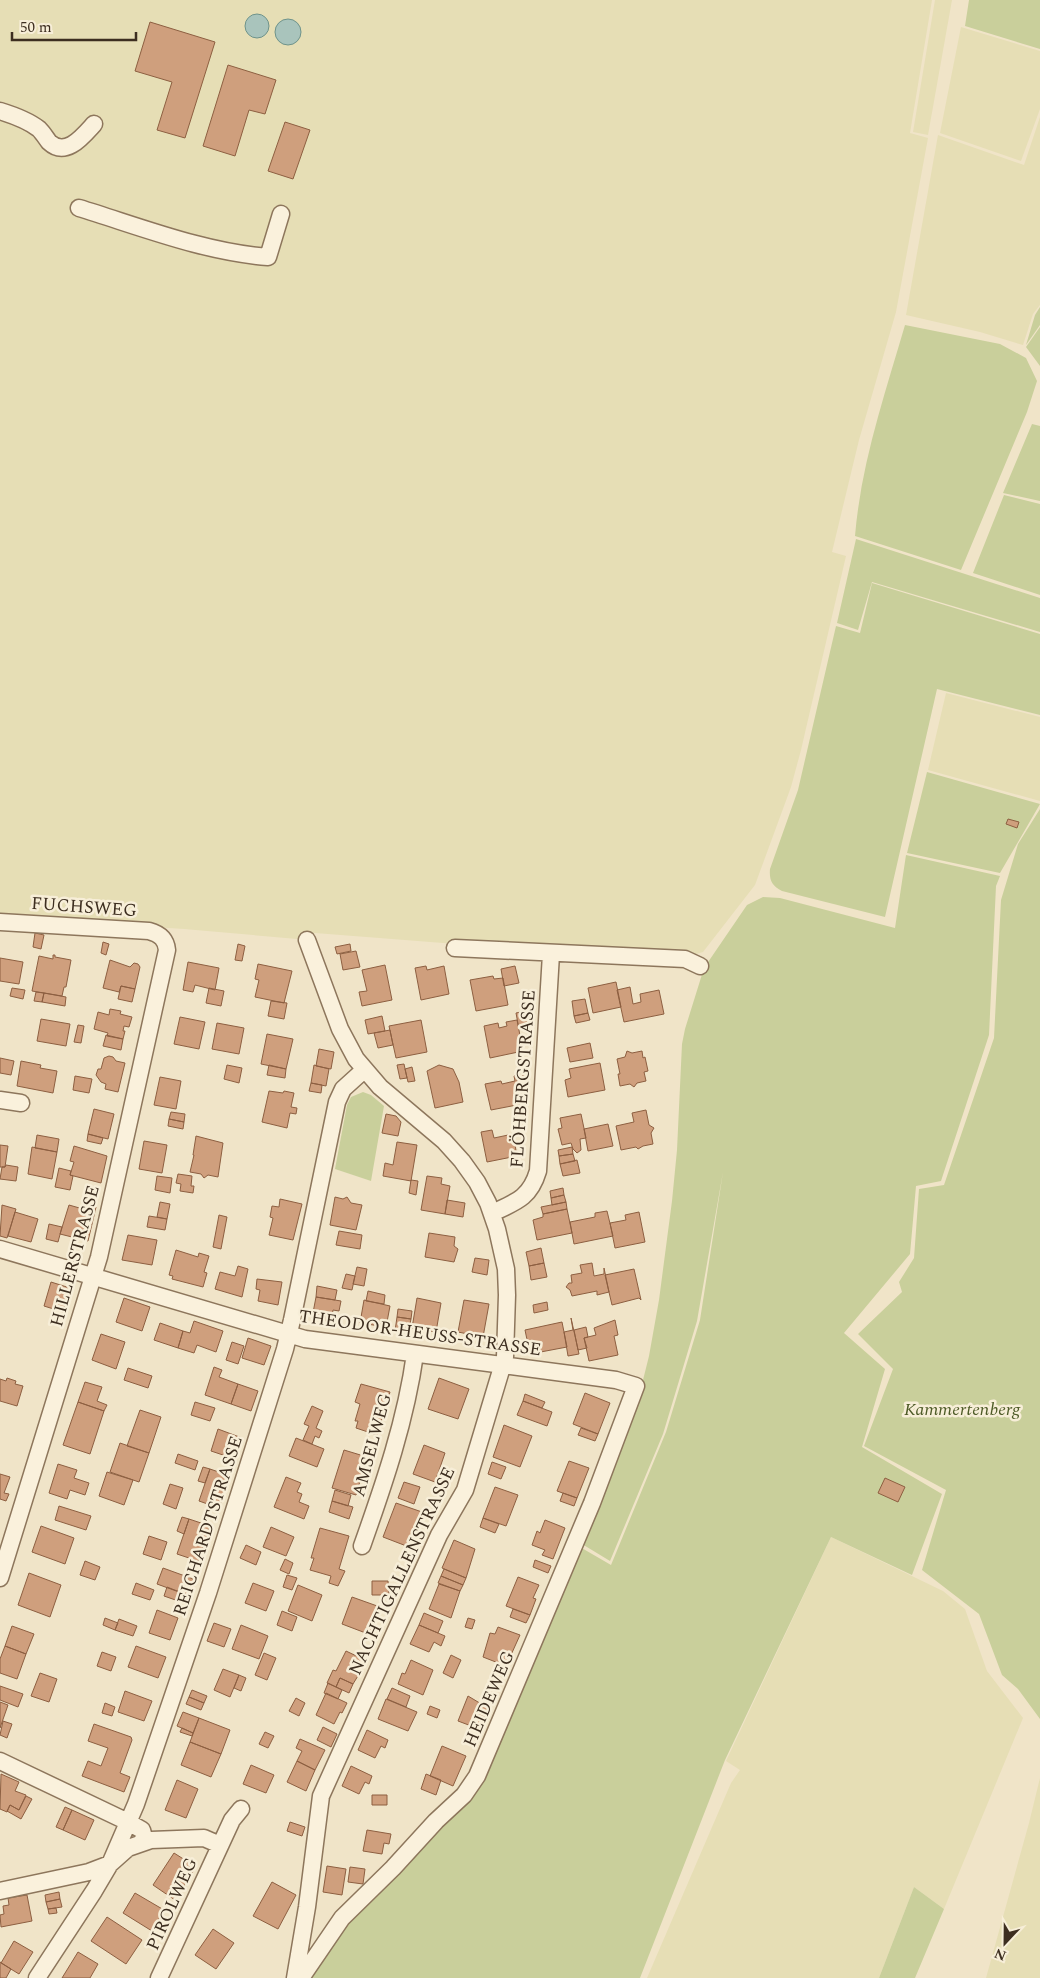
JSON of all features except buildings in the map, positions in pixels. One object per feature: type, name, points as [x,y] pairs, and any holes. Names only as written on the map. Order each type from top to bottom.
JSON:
[{"type":"street","points":[[0,111],[39,129],[51,143],[59,147],[68,148],[79,140],[94,124]]},
{"type":"street","points":[[79,208],[181,240],[238,255],[268,257],[281,214]]},
{"type":"street","name":"FUCHSWEG","points":[[0,922],[149,931],[164,940]]},
{"type":"street","name":"HILLERSTRASSE","points":[[0,1578],[93,1277],[166,956],[167,950],[164,940]]},
{"type":"street","name":"NACHTIGALLENSTRASSE","points":[[295,1978],[308,1907],[321,1796],[439,1535],[465,1490],[506,1348],[506,1269],[504,1252],[492,1213],[477,1182],[453,1151],[434,1132],[380,1087],[364,1070],[344,1037],[306,940]]},
{"type":"street","points":[[455,948],[685,959],[700,966]]},
{"type":"street","name":"FLÖHBERGSTRASSE","points":[[492,1213],[525,1196],[532,1187],[538,1171],[551,954]]},
{"type":"street","name":"REICHARDTSTRASSE","points":[[36,1978],[110,1864],[128,1822],[208,1593],[288,1335],[337,1102],[343,1089],[364,1070]]},
{"type":"street","points":[[0,1100],[21,1103]]},
{"type":"street","name":"THEODOR-HEUSS-STRASSE","points":[[0,1249],[305,1339],[616,1380],[636,1386]]},
{"type":"street","name":"AMSELWEG","points":[[362,1546],[385,1481],[412,1376],[415,1354]]},
{"type":"street","name":"HEIDEWEG","points":[[301,1978],[342,1918],[400,1860],[436,1820],[464,1795],[477,1776],[592,1504],[636,1386]]},
{"type":"street","points":[[0,1761],[128,1822],[142,1830],[145,1841]]},
{"type":"street","name":"PIROLWEG","points":[[160,1978],[220,1845],[235,1816],[241,1809]]},
{"type":"street","points":[[0,1891],[89,1872],[110,1864],[123,1851],[145,1841],[204,1838],[220,1845]]},
{"type":"shaded area","points":[[0,0],[932,0],[910,133],[928,138],[896,312],[859,440],[832,552],[846,556],[801,750],[791,787],[755,885],[703,952],[693,955],[456,944],[315,933],[297,939],[184,929],[0,917]]},
{"type":"shaded area","points":[[935,0],[952,0],[928,135],[913,132]]},
{"type":"shaded area","points":[[961,27],[1040,51],[1040,109],[1021,161],[940,133]]},
{"type":"shaded area","points":[[1040,117],[1040,305],[1033,314],[1023,345],[980,332],[906,315],[938,135],[1024,165]]},
{"type":"shaded area","points":[[946,693],[1040,717],[1040,801],[928,770]]},
{"type":"shaded area","points":[[831,1537],[943,1591],[965,1609],[987,1671],[1023,1718],[944,1909],[914,1887],[879,1978],[647,1978],[731,1783],[740,1770],[726,1761]]},
{"type":"shaded area","points":[[1040,1778],[1040,1978],[986,1978],[1029,1823]]},
{"type":"green space","points":[[969,0],[1040,0],[1040,49],[965,26]]},
{"type":"green space","points":[[1040,307],[1040,325],[1026,345],[1035,315]]},
{"type":"green space","points":[[905,325],[1000,344],[1026,358],[1037,381],[1027,412],[961,570],[855,536],[868,455]]},
{"type":"green space","points":[[1040,327],[1040,366],[1026,347]]},
{"type":"green space","points":[[1032,424],[1040,426],[1040,501],[1003,493]]},
{"type":"green space","points":[[1004,495],[1040,504],[1040,595],[973,573]]},
{"type":"green space","points":[[856,539],[1040,598],[1040,632],[872,582],[858,630],[837,623]]},
{"type":"green space","points":[[872,583],[1040,634],[1040,715],[937,689],[885,917],[782,891],[774,885],[770,873],[798,790],[836,626],[860,633]]},
{"type":"green space","points":[[927,772],[1040,804],[1000,873],[907,853]]},
{"type":"green space","name":"Kammertenberg","points":[[1040,809],[1040,1719],[1018,1689],[1002,1675],[979,1614],[922,1570],[946,1490],[864,1446],[893,1369],[858,1334],[902,1292],[899,1282],[914,1258],[919,1189],[944,1185],[994,1038],[1001,900],[1018,844]]},
{"type":"green space","points":[[906,855],[1000,876],[996,886],[989,1035],[941,1181],[916,1186],[910,1254],[844,1333],[885,1369],[862,1447],[942,1494],[912,1575],[831,1537],[725,1760],[640,1978],[308,1978],[345,1920],[474,1793],[580,1547],[611,1565],[666,1432],[700,1320],[723,1172],[697,1321],[663,1434],[610,1561],[582,1544],[641,1388],[649,1356],[659,1300],[672,1201],[677,1150],[682,1044],[704,968],[747,905],[763,897],[780,898],[895,928]]},
{"type":"green space","points":[[363,1092],[371,1095],[384,1106],[371,1181],[335,1169],[347,1105],[351,1097]]},
{"type":"green space","points":[[914,1887],[944,1909],[915,1978],[879,1978]]},
{"type":"water","points":[[257,14],[265,18],[269,26],[265,34],[257,38],[249,34],[245,26],[249,18]]},
{"type":"water","points":[[288,19],[297,23],[301,32],[297,41],[288,45],[279,41],[275,32],[279,23]]}]
